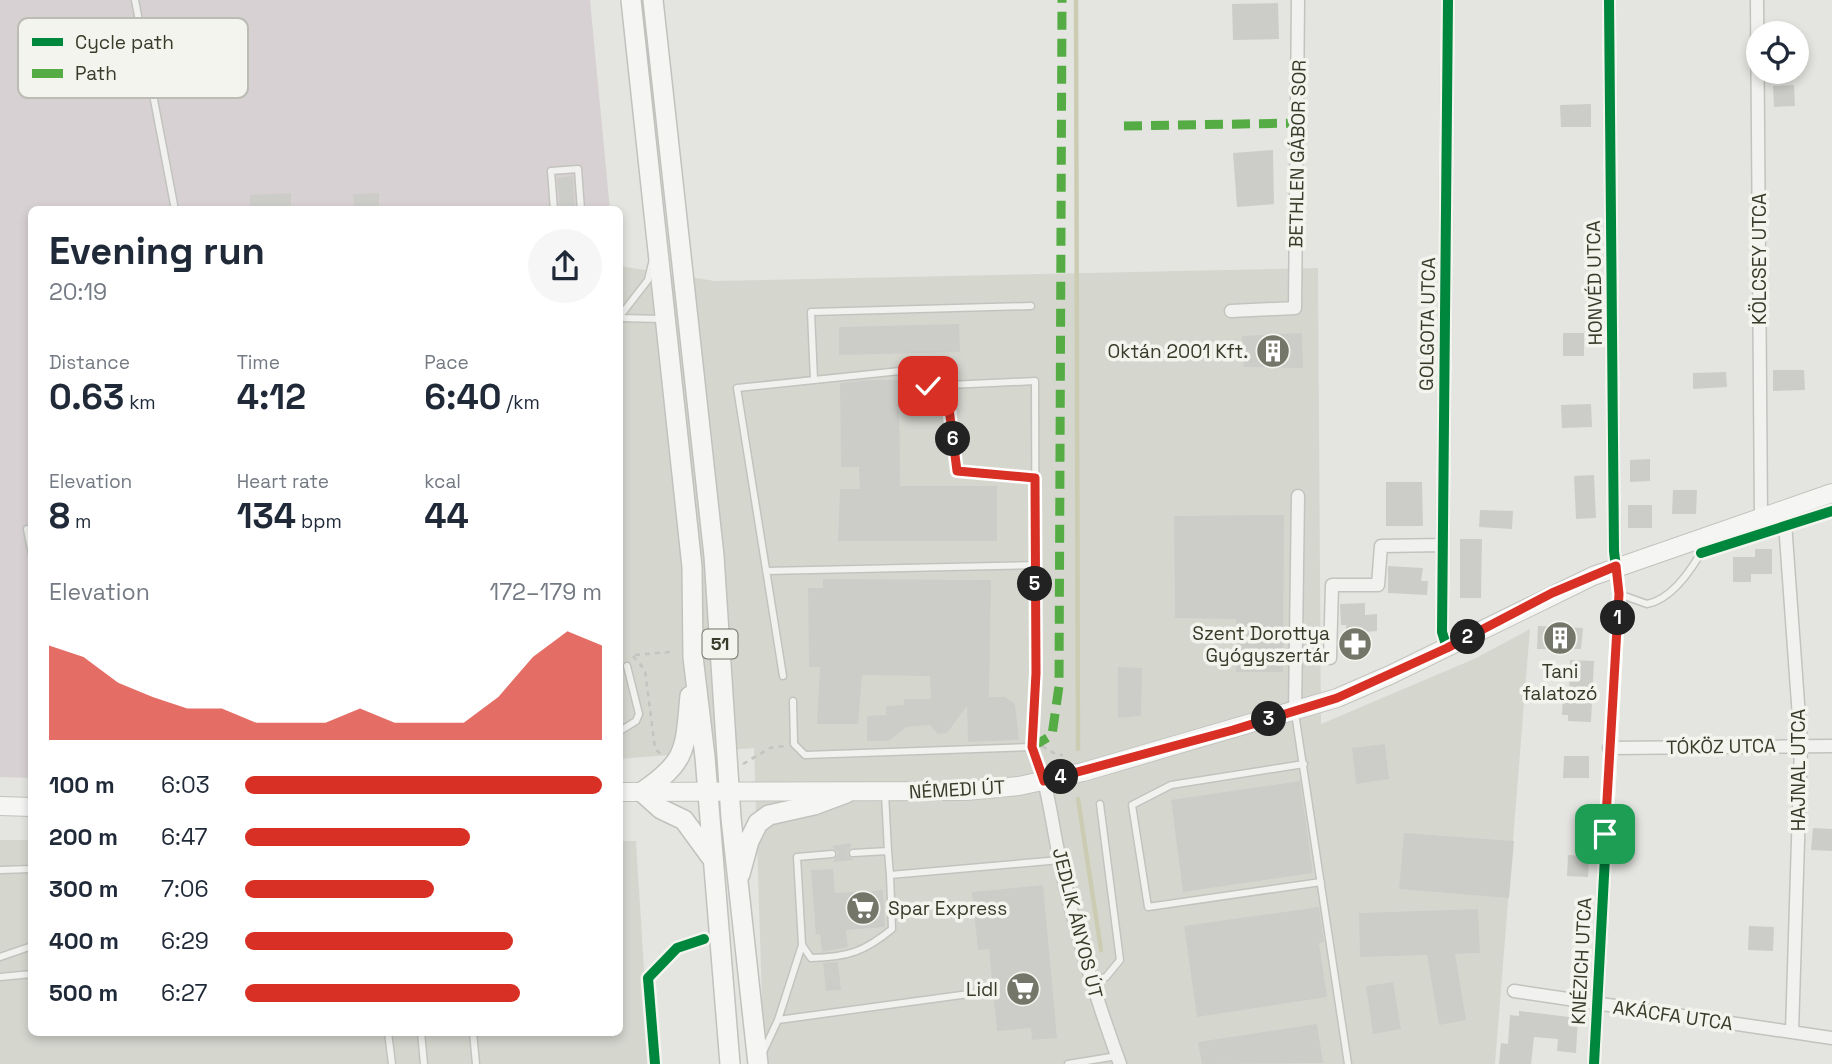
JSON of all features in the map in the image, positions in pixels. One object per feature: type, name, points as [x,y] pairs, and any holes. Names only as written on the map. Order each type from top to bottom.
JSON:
[{"type":"main road","name":"51","points":[[631,0],[656,236],[671,325],[692,567],[693,657],[708,791],[730,1064]]},
{"type":"main road","name":"51","points":[[653,0],[684,286],[687,348],[714,556],[729,790],[758,1063]]},
{"type":"main road","name":"NÉMEDI ÚT","points":[[623,792],[729,790],[885,793],[990,789],[1044,781],[1337,698],[1447,648],[1552,593],[1616,566],[1832,493]]},
{"type":"main road","points":[[693,657],[685,744],[677,764],[642,792],[661,809],[684,820],[713,860]]},
{"type":"main road","points":[[737,881],[749,841],[758,823],[769,815],[814,805],[846,793]]},
{"type":"main road","points":[[0,806],[28,807]]},
{"type":"street","name":"BETHLEN GÁBOR SOR","points":[[1231,312],[1295,308],[1298,0]]},
{"type":"street","name":"GOLGOTA UTCA","points":[[1447,648],[1442,632],[1448,0]]},
{"type":"street","name":"HONVÉD UTCA","points":[[1609,0],[1616,566]]},
{"type":"street","name":"KÖLCSEY UTCA","points":[[1757,0],[1761,517]]},
{"type":"street","points":[[1295,711],[1298,496]]},
{"type":"street","name":"HAJNAL UTCA","points":[[1784,509],[1801,745],[1793,1032]]},
{"type":"street","points":[[1330,658],[1332,585],[1378,585],[1381,546],[1443,545]]},
{"type":"street","name":"KNÉZICH UTCA","points":[[1594,1064],[1619,594],[1616,566]]},
{"type":"street","name":"TÓKÖZ UTCA","points":[[1609,748],[1832,746]]},
{"type":"street","name":"JEDLIK ÁNYOS ÚT","points":[[1044,781],[1060,860],[1090,981],[1119,1060]]},
{"type":"street","name":"AKÁCFA UTCA","points":[[1514,991],[1832,1038]]},
{"type":"lane","points":[[135,0],[138,18]]},
{"type":"lane","points":[[154,98],[174,206]]},
{"type":"lane","points":[[554,206],[551,171],[578,169],[581,206]]},
{"type":"lane","points":[[623,313],[648,280],[656,236]]},
{"type":"lane","points":[[623,317],[671,325],[684,286]]},
{"type":"lane","points":[[814,380],[811,312],[1031,306]]},
{"type":"lane","points":[[783,676],[737,388],[900,371],[928,386],[1034,380],[1036,673],[1032,747],[1044,781]]},
{"type":"lane","points":[[946,385],[957,471],[1035,478]]},
{"type":"lane","points":[[1619,594],[1647,604],[1662,598],[1688,572],[1710,534]]},
{"type":"lane","points":[[766,571],[1035,565]]},
{"type":"lane","points":[[623,729],[636,721],[639,714],[626,666]]},
{"type":"lane","points":[[793,701],[794,744],[805,755],[1032,747]]},
{"type":"lane","points":[[1295,711],[1348,1064]]},
{"type":"lane","points":[[1304,764],[1171,785],[1132,805],[1148,907],[1321,883]]},
{"type":"lane","points":[[802,945],[811,958],[851,954],[870,947],[892,929],[885,793]]},
{"type":"lane","points":[[1090,981],[1106,977],[1120,960],[1100,804]]},
{"type":"lane","points":[[853,853],[888,851]]},
{"type":"lane","points":[[758,1063],[778,1020],[802,945],[797,857],[832,854]]},
{"type":"lane","points":[[890,875],[1060,860]]},
{"type":"lane","points":[[0,870],[28,869]]},
{"type":"lane","points":[[0,957],[28,947]]},
{"type":"lane","points":[[0,977],[28,974]]},
{"type":"lane","points":[[778,1020],[975,993]]},
{"type":"lane","points":[[388,1036],[392,1064]]},
{"type":"lane","points":[[421,1036],[424,1064]]},
{"type":"lane","points":[[473,1036],[476,1064]]},
{"type":"lane","points":[[1068,1064],[1119,1060]]},
{"type":"path","points":[[626,656],[670,652]]},
{"type":"path","points":[[633,656],[645,670],[655,749],[664,757]]},
{"type":"path","points":[[743,764],[770,748],[794,744]]},
{"type":"path","points":[[1032,747],[1045,745],[1057,755],[1063,755]]},
{"type":"path","points":[[655,1064],[649,978],[677,948],[704,939]]},
{"type":"shaded area","points":[[0,0],[590,0],[610,206],[28,206],[28,778],[0,777]]},
{"type":"shaded area","points":[[623,266],[715,281],[1318,268],[1321,724],[1474,659],[1530,629],[1495,1064],[764,1064],[754,748],[623,759]]},
{"type":"shaded area","points":[[0,840],[28,840],[28,1036],[623,1036],[623,841],[636,841],[650,1064],[0,1064]]},
{"type":"building","points":[[1278,3],[1279,39],[1233,40],[1232,4]]},
{"type":"building","points":[[1794,85],[1795,106],[1774,107],[1773,86]]},
{"type":"building","points":[[1591,104],[1591,127],[1561,127],[1560,105]]},
{"type":"building","points":[[1273,150],[1274,204],[1237,207],[1233,153]]},
{"type":"building","points":[[573,176],[575,206],[560,206],[557,178]]},
{"type":"building","points":[[291,193],[291,206],[250,206],[250,195]]},
{"type":"building","points":[[379,193],[379,206],[354,206],[353,194]]},
{"type":"building","points":[[959,324],[960,352],[839,355],[839,327]]},
{"type":"building","name":"Oktán 2001 Kft.","points":[[1302,333],[1303,368],[1244,367],[1242,336]]},
{"type":"building","points":[[1563,333],[1584,333],[1584,356],[1563,356]]},
{"type":"building","points":[[1773,370],[1804,370],[1805,390],[1773,391]]},
{"type":"building","points":[[1726,372],[1727,387],[1693,389],[1693,373]]},
{"type":"building","points":[[899,380],[900,486],[997,486],[997,541],[838,541],[840,489],[860,489],[859,467],[841,467],[840,383]]},
{"type":"building","points":[[1591,404],[1592,427],[1562,428],[1561,405]]},
{"type":"building","points":[[1650,459],[1650,481],[1630,482],[1630,460]]},
{"type":"building","points":[[1594,475],[1596,518],[1576,519],[1574,476]]},
{"type":"building","points":[[1386,482],[1422,482],[1423,526],[1386,526]]},
{"type":"building","points":[[1673,490],[1697,490],[1696,514],[1672,514]]},
{"type":"building","points":[[1628,505],[1652,505],[1652,528],[1628,528]]},
{"type":"building","points":[[1480,510],[1513,511],[1512,529],[1479,527]]},
{"type":"building","points":[[1284,515],[1283,672],[1236,672],[1236,619],[1175,618],[1174,516]]},
{"type":"building","points":[[1460,539],[1482,539],[1481,598],[1460,598]]},
{"type":"building","points":[[1755,549],[1772,549],[1772,574],[1751,574],[1751,582],[1733,582],[1733,557],[1755,557]]},
{"type":"building","points":[[1388,566],[1423,568],[1421,581],[1428,581],[1427,595],[1388,593]]},
{"type":"building","points":[[823,579],[991,580],[989,697],[1005,697],[1015,704],[1019,740],[968,742],[967,706],[947,733],[938,734],[930,725],[907,727],[888,741],[867,741],[867,716],[886,715],[886,706],[904,705],[904,699],[931,699],[930,676],[862,675],[858,724],[817,724],[820,667],[809,667],[808,588],[823,588]]},
{"type":"building","points":[[1365,603],[1365,615],[1377,614],[1377,631],[1363,632],[1363,637],[1346,638],[1346,625],[1341,625],[1340,604]]},
{"type":"building","name":"Tani falatozó","points":[[1538,626],[1583,628],[1581,649],[1537,649]]},
{"type":"building","points":[[1570,660],[1594,661],[1591,722],[1568,721],[1568,715],[1562,715],[1563,693],[1569,693]]},
{"type":"building","points":[[1118,667],[1142,668],[1141,716],[1118,718]]},
{"type":"building","points":[[1385,744],[1389,779],[1356,784],[1352,748]]},
{"type":"building","points":[[1564,756],[1589,756],[1589,778],[1563,778]]},
{"type":"building","points":[[1300,781],[1313,873],[1183,892],[1171,800]]},
{"type":"building","points":[[1813,828],[1832,829],[1832,851],[1811,850]]},
{"type":"building","points":[[1404,833],[1514,841],[1509,898],[1399,889]]},
{"type":"building","points":[[852,843],[847,854],[854,860],[833,862],[838,853],[832,846]]},
{"type":"building","points":[[1568,855],[1589,856],[1588,877],[1567,876]]},
{"type":"building","points":[[833,869],[835,893],[883,890],[885,927],[846,930],[848,947],[822,952],[820,934],[816,935],[811,870]]},
{"type":"building","name":"Lidl","points":[[1043,885],[1057,1038],[1032,1040],[1031,1028],[997,1031],[989,949],[978,950],[972,892]]},
{"type":"building","points":[[1319,907],[1324,942],[1319,943],[1327,997],[1197,1017],[1184,926]]},
{"type":"building","points":[[1478,909],[1480,953],[1455,954],[1466,1020],[1439,1025],[1427,955],[1360,957],[1359,913]]},
{"type":"building","points":[[1749,926],[1774,927],[1773,951],[1748,950]]},
{"type":"building","points":[[838,962],[841,990],[826,991],[823,963]]},
{"type":"building","points":[[1393,982],[1401,1029],[1373,1034],[1366,986]]},
{"type":"building","points":[[1519,1011],[1578,1018],[1576,1053],[1557,1051],[1558,1039],[1534,1037],[1531,1064],[1499,1064],[1501,1043],[1508,1044],[1510,1015],[1519,1016]]},
{"type":"building","points":[[1317,1024],[1323,1063],[1202,1064],[1198,1042]]},
{"type":"waterway","points":[[1076,0],[1078,749]]},
{"type":"waterway","points":[[1078,799],[1101,950]]},
{"type":"marked path","points":[[1032,747],[1052,735],[1059,686],[1062,0]]},
{"type":"marked path","points":[[1124,126],[1297,123]]},
{"type":"cycle path","points":[[1447,648],[1442,632],[1448,0]]},
{"type":"cycle path","points":[[1594,1064],[1619,594],[1614,551],[1609,0]]},
{"type":"cycle path","points":[[1701,553],[1832,511]]},
{"type":"cycle path","points":[[655,1064],[648,978],[677,948],[704,939]]},
{"type":"place","name":"Oktán 2001 Kft.","points":[[1273,351]]},
{"type":"place","name":"Tani falatozó","points":[[1560,638]]},
{"type":"place","name":"Szent Dorottya Gyógyszertár","points":[[1355,644]]},
{"type":"place","name":"Spar Express","points":[[863,908]]},
{"type":"place","name":"Lidl","points":[[1023,989]]},
{"type":"route","points":[[928,386],[946,385],[957,471],[1035,478],[1036,673],[1032,747],[1044,781],[1233,730],[1337,698],[1447,648],[1552,593],[1616,566],[1619,594],[1605,834]]}]
